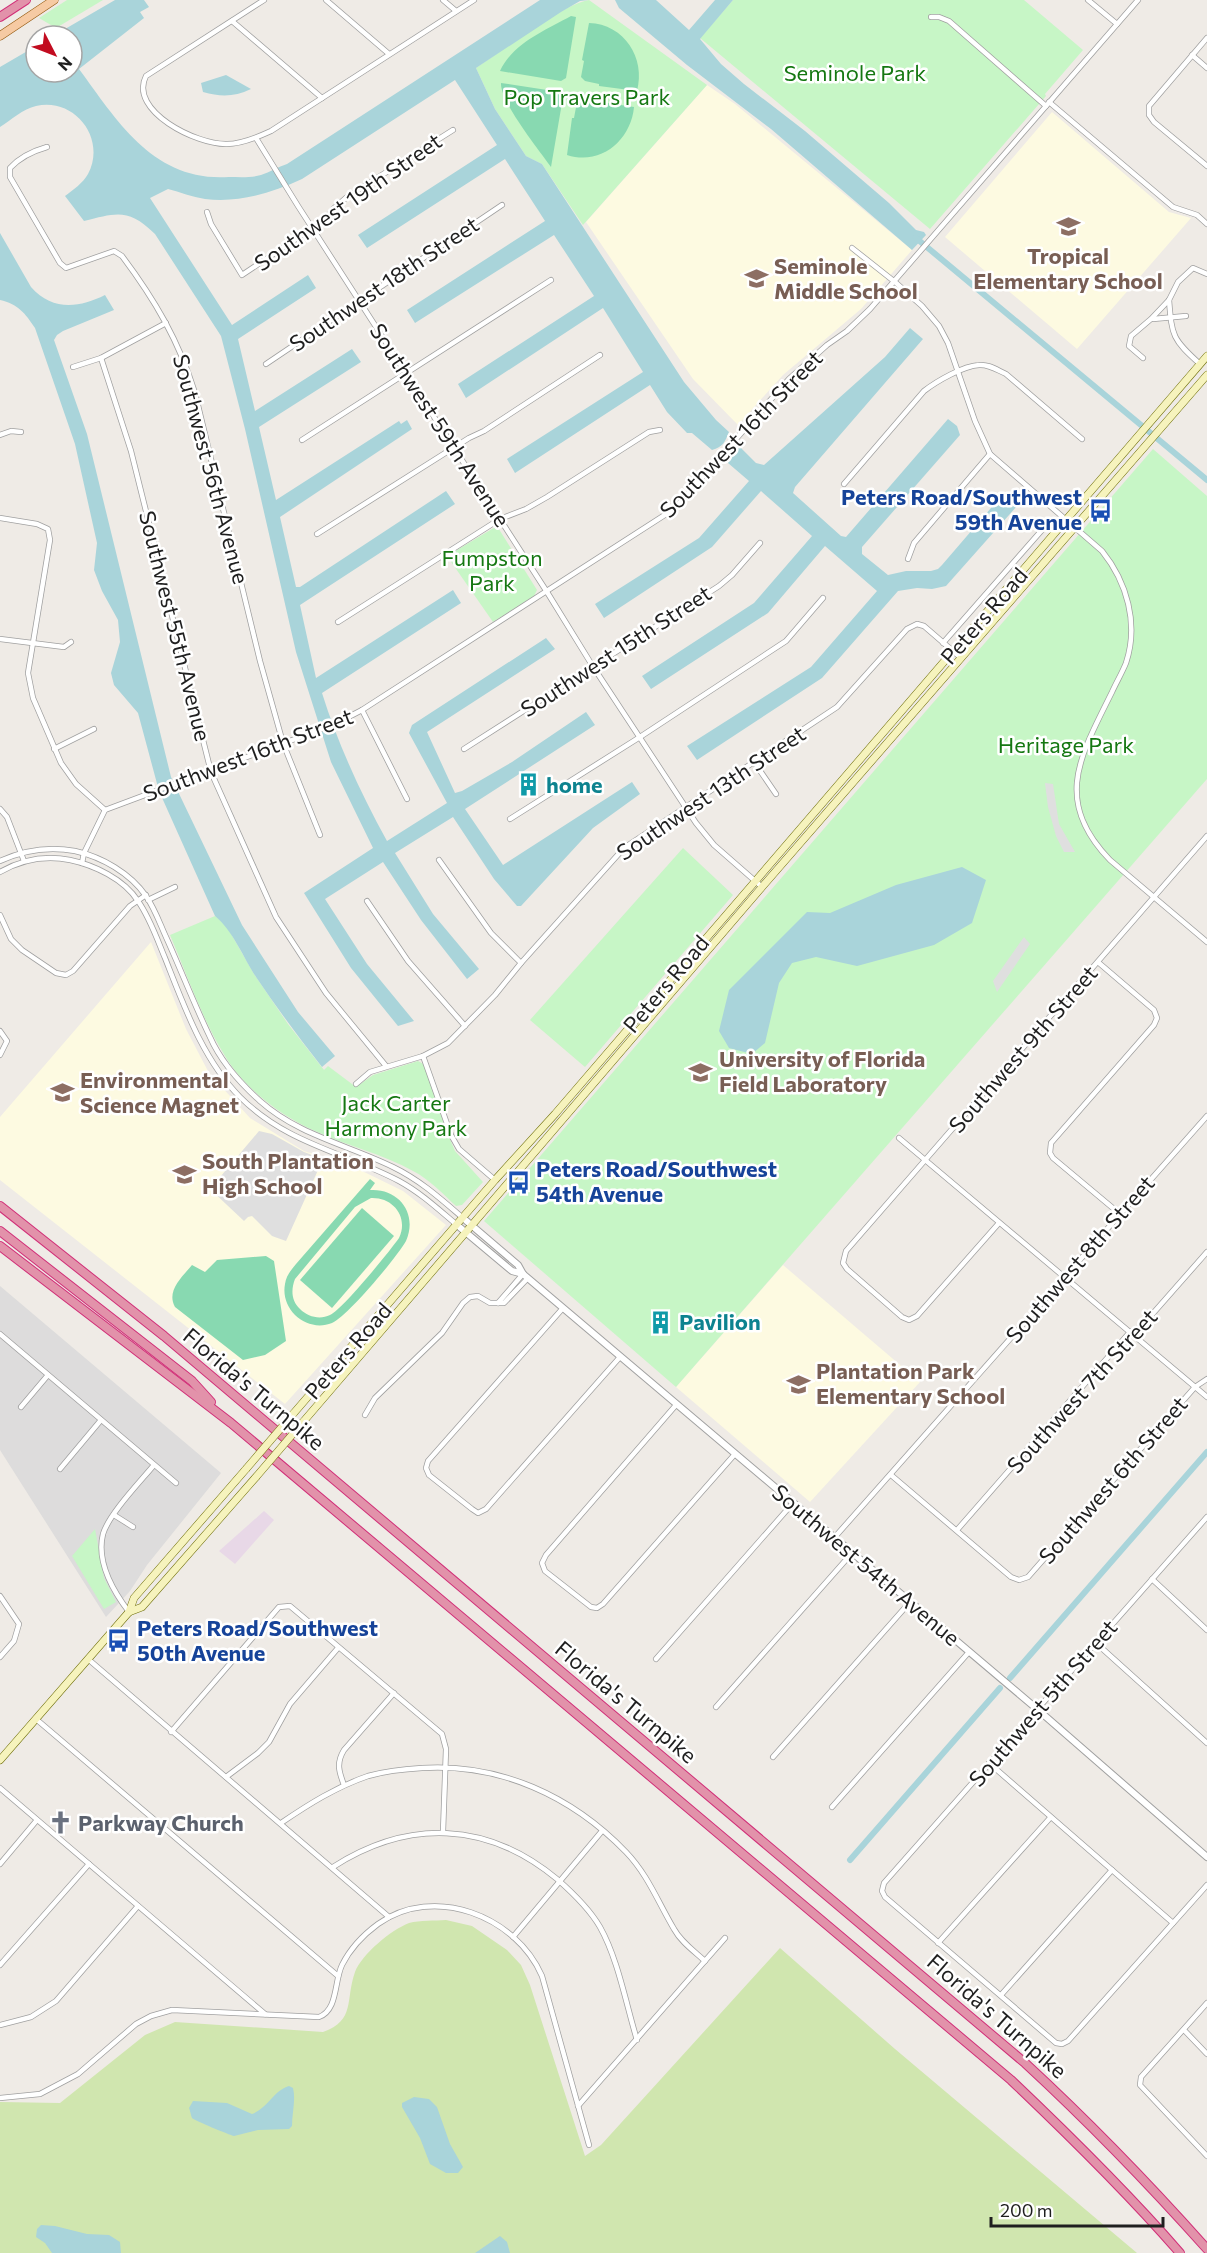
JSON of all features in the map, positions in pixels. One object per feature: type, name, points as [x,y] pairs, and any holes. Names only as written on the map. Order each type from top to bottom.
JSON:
[{"type":"highway","points":[[0,16],[26,0]]},
{"type":"highway","name":"Florida's Turnpike","points":[[0,1206],[172,1343],[1025,2062],[1140,2175],[1207,2249]]},
{"type":"highway","points":[[0,1231],[192,1381],[231,1422]]},
{"type":"highway","name":"Florida's Turnpike","points":[[0,1246],[231,1422],[1011,2080],[1100,2166],[1180,2253]]},
{"type":"main road","points":[[0,38],[54,0]]},
{"type":"main road","name":"Peters Road","points":[[0,1760],[129,1612],[134,1598],[495,1180],[555,1114],[1207,356]]},
{"type":"main road","name":"Peters Road","points":[[129,1612],[142,1607],[256,1477],[762,887],[1207,375]]},
{"type":"street","points":[[264,0],[146,76],[142,83],[142,92],[152,110],[167,125],[199,138],[226,144],[256,138],[271,131],[474,0]]},
{"type":"street","points":[[326,0],[389,54]]},
{"type":"street","points":[[443,0],[456,11]]},
{"type":"street","points":[[1088,0],[1117,24]]},
{"type":"street","name":"Southwest 16th Street","points":[[105,810],[335,724],[362,711],[674,508],[789,379],[827,345],[847,331],[895,282],[1138,0]]},
{"type":"street","points":[[931,17],[949,21],[1173,207],[1189,212],[1207,224]]},
{"type":"street","points":[[232,21],[322,98]]},
{"type":"street","points":[[1207,38],[1149,106],[1149,115],[1154,122],[1207,166]]},
{"type":"street","points":[[1192,55],[1207,68]]},
{"type":"street","name":"Southwest 19th Street","points":[[207,212],[211,224],[242,275],[326,219],[333,209],[347,197],[453,130]]},
{"type":"street","name":"Southwest 59th Avenue","points":[[256,138],[592,665],[685,806],[714,845],[762,887]]},
{"type":"street","name":"Southwest 56th Avenue","points":[[47,147],[35,150],[16,162],[10,168],[10,177],[60,263],[66,268],[114,251],[123,256],[166,323],[182,354],[195,393],[260,661],[283,743],[320,835]]},
{"type":"street","name":"Southwest 18th Street","points":[[266,363],[502,205]]},
{"type":"street","points":[[852,248],[922,306],[939,326],[990,454],[1076,526],[1102,551],[1123,582],[1129,606],[1131,637],[1126,663],[1082,753],[1076,777],[1080,815],[1099,848],[1207,942]]},
{"type":"street","points":[[1143,358],[1129,346],[1131,336],[1151,320],[1169,300],[1178,282],[1193,268],[1207,274]]},
{"type":"street","points":[[302,440],[551,280]]},
{"type":"street","points":[[1169,300],[1171,328],[1178,343],[1200,364]]},
{"type":"street","points":[[1151,320],[1186,316]]},
{"type":"street","points":[[73,367],[101,358],[166,323]]},
{"type":"street","points":[[317,534],[600,356]]},
{"type":"street","name":"Southwest 55th Avenue","points":[[101,358],[131,451],[211,771],[276,916],[326,993],[386,1066]]},
{"type":"street","points":[[844,484],[924,391],[938,381],[978,364],[992,367],[1006,374],[1082,439]]},
{"type":"street","points":[[338,622],[500,519],[526,509],[649,432],[660,429]]},
{"type":"street","points":[[0,435],[11,431],[21,432]]},
{"type":"street","points":[[908,559],[914,543],[990,454]]},
{"type":"street","points":[[0,518],[37,524],[48,529],[50,540],[28,673],[33,698],[61,763],[76,784],[105,810],[84,853],[82,863]]},
{"type":"street","name":"Peters Road","points":[[943,643],[1042,530]]},
{"type":"street","name":"Southwest 15th Street","points":[[464,749],[592,665],[719,586],[732,575],[760,543]]},
{"type":"street","points":[[510,819],[786,641],[823,598]]},
{"type":"street","name":"Southwest 13th Street","points":[[356,1084],[370,1072],[423,1056],[448,1043],[612,858],[685,806],[837,707],[913,625],[924,627],[961,658]]},
{"type":"street","points":[[0,639],[64,647],[71,642]]},
{"type":"street","points":[[362,711],[406,799]]},
{"type":"street","points":[[54,748],[94,729]]},
{"type":"street","points":[[754,762],[776,794]]},
{"type":"street","points":[[0,809],[6,817],[24,861],[0,872]]},
{"type":"street","name":"Southwest 9th Street","points":[[999,1223],[917,1316],[909,1320],[902,1317],[843,1263],[846,1251],[1099,963],[1207,836]]},
{"type":"street","name":"Southwest 54th Avenue","points":[[0,861],[21,852],[63,849],[84,853],[115,867],[147,898],[210,1038],[220,1056],[250,1092],[277,1114],[305,1131],[404,1172],[427,1187],[518,1265],[525,1276],[1037,1709],[1207,1857]]},
{"type":"street","name":"Southwest 54th Avenue","points":[[24,861],[62,858],[82,863],[108,875],[126,888],[138,900],[153,930],[202,1043],[213,1063],[240,1097],[278,1127],[306,1143],[382,1173],[409,1187],[512,1271],[525,1276]]},
{"type":"street","points":[[439,860],[491,933],[521,963]]},
{"type":"street","points":[[0,915],[11,939],[22,950],[56,974],[66,975],[73,971],[138,900],[174,887]]},
{"type":"street","points":[[367,901],[408,961],[465,1026]]},
{"type":"street","points":[[1099,963],[1154,1010],[1157,1018],[1154,1025],[1051,1143],[1050,1153],[1120,1214]]},
{"type":"street","points":[[0,1031],[7,1041],[0,1055]]},
{"type":"street","points":[[423,1056],[451,1135],[459,1149],[495,1180]]},
{"type":"street","name":"Southwest 8th Street","points":[[834,1538],[1207,1116]]},
{"type":"street","points":[[900,1138],[1207,1397]]},
{"type":"street","name":"Southwest 7th Street","points":[[957,1530],[1130,1332],[1141,1327],[1207,1252]]},
{"type":"street","points":[[365,1415],[375,1398],[442,1333],[463,1303],[470,1297],[478,1296],[490,1304],[498,1303],[525,1276]]},
{"type":"street","points":[[563,1308],[428,1461],[426,1468],[429,1475],[478,1513],[486,1509],[620,1357]]},
{"type":"street","points":[[0,1334],[176,1483]]},
{"type":"street","points":[[21,1407],[48,1375]]},
{"type":"street","name":"Southwest 6th Street","points":[[957,1530],[1011,1578],[1019,1580],[1028,1577],[1195,1387],[1207,1378]]},
{"type":"street","points":[[676,1405],[546,1555],[542,1563],[544,1571],[591,1607],[597,1608],[735,1454]]},
{"type":"street","points":[[60,1469],[101,1420]]},
{"type":"street","points":[[129,1612],[106,1573],[104,1534],[114,1515],[154,1465]]},
{"type":"street","points":[[891,1475],[957,1530]]},
{"type":"street","points":[[656,1659],[793,1503]]},
{"type":"street","points":[[114,1515],[133,1527]]},
{"type":"street","name":"Southwest 5th Street","points":[[939,1943],[885,1897],[882,1892],[884,1884],[1207,1517]]},
{"type":"street","points":[[716,1707],[852,1553]]},
{"type":"street","points":[[1152,1580],[1207,1630]]},
{"type":"street","points":[[0,1596],[19,1624],[14,1641],[0,1658]]},
{"type":"street","points":[[773,1757],[910,1602]]},
{"type":"street","points":[[171,1732],[279,1607],[290,1606],[442,1734],[446,1749],[443,1832]]},
{"type":"street","points":[[1096,1643],[1207,1743]]},
{"type":"street","points":[[226,1777],[269,1742],[290,1704],[338,1648]]},
{"type":"street","points":[[832,1807],[969,1652]]},
{"type":"street","points":[[88,1658],[171,1732],[333,1867],[389,1917]]},
{"type":"street","points":[[344,1785],[338,1766],[339,1759],[344,1750],[394,1693]]},
{"type":"street","points":[[36,1719],[338,1976]]},
{"type":"street","points":[[989,1763],[1173,1923]]},
{"type":"street","points":[[281,1823],[313,1801],[344,1785],[371,1775],[402,1769],[446,1767],[485,1771],[527,1784],[570,1806],[626,1852],[648,1880],[674,1929],[682,1940],[705,1961]]},
{"type":"street","points":[[0,1788],[265,2014]]},
{"type":"street","points":[[1050,1818],[939,1943],[1056,2043],[1062,2044],[1068,2041],[1207,1885]]},
{"type":"street","points":[[0,1864],[37,1820]]},
{"type":"street","points":[[513,1937],[602,1831]]},
{"type":"street","points":[[333,1867],[358,1851],[406,1835],[443,1832],[481,1838],[506,1847],[541,1866],[560,1881],[588,1910],[600,1927],[610,1950],[637,2040]]},
{"type":"street","points":[[0,1965],[88,1864]]},
{"type":"street","points":[[1001,1995],[1112,1870]]},
{"type":"street","points":[[0,2025],[31,2017],[46,2010],[138,1906]]},
{"type":"street","points":[[0,2098],[40,2094],[78,2074],[136,2024],[151,2016],[172,2010],[319,2017],[326,2014],[332,2004],[338,1976],[351,1951],[362,1938],[389,1917],[408,1910],[433,1906],[462,1909],[489,1919],[529,1952],[542,1976],[589,2145]]},
{"type":"street","points":[[578,2106],[725,1938]]},
{"type":"street","points":[[1207,2003],[1141,2077],[1140,2085],[1207,2156]]},
{"type":"street","points":[[1184,2030],[1207,2054]]},
{"type":"shaded area","name":"Seminole Middle School","points":[[707,85],[735,104],[912,250],[861,309],[783,375],[738,425],[693,379],[586,222]]},
{"type":"shaded area","name":"Tropical Elementary School","points":[[1052,112],[1169,212],[1191,218],[1077,349],[945,237]]},
{"type":"shaded area","points":[[1045,783],[1053,784],[1059,824],[1075,852],[1064,852],[1056,836],[1048,807]]},
{"type":"shaded area","points":[[1024,937],[1030,944],[997,992],[993,981]]},
{"type":"shaded area","name":"South Plantation High School","points":[[151,942],[186,1029],[209,1073],[250,1118],[304,1151],[354,1167],[403,1191],[446,1225],[285,1404],[0,1180],[0,1117]]},
{"type":"shaded area","points":[[259,1131],[272,1134],[304,1152],[323,1159],[286,1241],[272,1236],[252,1216],[244,1221],[210,1189]]},
{"type":"shaded area","name":"Plantation Park Elementary School","points":[[783,1265],[920,1382],[810,1502],[676,1387]]},
{"type":"shaded area","points":[[0,1286],[221,1473],[147,1565],[130,1591],[106,1617],[0,1450]]},
{"type":"shaded area","points":[[264,1511],[274,1520],[235,1564],[219,1551]]},
{"type":"green space","points":[[67,0],[103,0],[63,24],[49,24],[39,18]]},
{"type":"green space","name":"Pop Travers Park","points":[[589,0],[707,85],[583,225],[542,164],[526,156],[495,109],[476,68],[548,19],[578,3]]},
{"type":"green space","name":"Seminole Park","points":[[733,0],[1024,0],[1083,50],[930,229],[700,38]]},
{"type":"green space","points":[[571,16],[576,17],[566,78],[561,81],[500,71],[506,61],[522,45]]},
{"type":"green space","points":[[589,23],[613,29],[630,45],[638,67],[637,91],[599,86],[581,77]]},
{"type":"green space","points":[[501,83],[560,92],[563,97],[551,167],[513,113],[502,91]]},
{"type":"green space","points":[[581,99],[634,107],[632,119],[620,140],[612,148],[591,157],[567,155],[572,118],[574,118],[577,102]]},
{"type":"green space","name":"Heritage Park","points":[[1153,449],[1207,496],[1207,779],[676,1387],[484,1221]]},
{"type":"green space","name":"Fumpston Park","points":[[497,526],[537,590],[534,596],[493,622],[447,556]]},
{"type":"green space","points":[[683,848],[733,895],[585,1067],[530,1020]]},
{"type":"green space","name":"Jack Carter Harmony Park","points":[[215,916],[226,925],[254,974],[288,1024],[324,1070],[328,1066],[356,1087],[373,1075],[418,1061],[425,1065],[455,1151],[483,1182],[462,1205],[456,1206],[425,1178],[401,1165],[302,1125],[264,1100],[242,1079],[225,1056],[209,1027],[170,935]]},
{"type":"green space","points":[[370,1179],[375,1183],[370,1190],[390,1193],[408,1212],[409,1231],[401,1249],[360,1299],[332,1323],[313,1325],[297,1317],[291,1310],[285,1294],[285,1284],[296,1264]],"holes":[[[371,1198],[386,1201],[397,1210],[402,1223],[399,1238],[366,1280],[336,1311],[322,1317],[314,1317],[303,1312],[293,1299],[295,1279],[355,1207]]]},
{"type":"green space","points":[[362,1208],[394,1236],[332,1308],[300,1280]]},
{"type":"green space","points":[[266,1256],[274,1261],[286,1341],[265,1355],[243,1360],[175,1307],[172,1295],[176,1284],[192,1265],[205,1272],[217,1260]]},
{"type":"green space","points":[[95,1529],[104,1578],[116,1602],[104,1609],[72,1556]]},
{"type":"green space","points":[[446,1920],[472,1926],[507,1950],[521,1965],[530,1985],[585,2156],[601,2145],[780,1948],[895,2049],[1137,2253],[0,2253],[0,2102],[60,2103],[145,2035],[175,2022],[323,2032],[341,2022],[348,2008],[355,1972],[378,1943],[409,1923]]},
{"type":"water","points":[[115,0],[144,0],[149,7],[140,12],[144,18],[84,65],[84,24],[74,24]]},
{"type":"water","points":[[540,0],[588,0],[580,1],[561,12],[476,68],[495,109],[526,156],[542,164],[684,382],[729,432],[719,447],[712,450],[692,433],[687,433],[667,412],[650,385],[515,473],[507,459],[643,372],[603,308],[466,398],[458,384],[594,296],[554,235],[415,323],[407,310],[545,221],[505,159],[367,248],[358,235],[497,145],[455,80],[302,179],[279,189],[255,196],[218,200],[200,198],[168,189],[150,198],[232,325],[308,275],[316,288],[238,339],[255,411],[352,349],[361,362],[259,427],[276,500],[399,421],[401,424],[407,420],[412,429],[280,517],[296,587],[300,587],[446,491],[455,504],[300,605],[316,678],[453,590],[461,603],[322,693],[351,768],[387,841],[447,803],[409,733],[412,725],[546,638],[555,649],[427,732],[455,793],[512,762],[586,712],[595,725],[465,809],[503,865],[632,782],[640,794],[593,828],[521,906],[517,906],[494,879],[453,817],[395,853],[433,914],[479,969],[467,979],[421,920],[383,862],[325,899],[367,964],[414,1021],[398,1026],[351,968],[304,893],[373,848],[331,762],[296,652],[245,429],[221,336],[155,234],[129,216],[105,216],[84,221],[65,196],[86,177],[93,160],[90,134],[74,114],[50,105],[36,106],[22,112],[0,127],[0,67],[24,53],[24,84],[84,84],[84,76],[124,128],[140,145],[159,159],[179,170],[203,176],[253,177],[287,164]]},
{"type":"water","points":[[615,0],[656,0],[689,30],[715,0],[733,0],[700,39],[721,64],[744,84],[805,131],[889,203],[916,230],[926,235],[912,250],[771,129],[687,65],[619,8]]},
{"type":"water","points":[[226,75],[251,89],[239,94],[227,95],[203,92],[201,83]]},
{"type":"water","points":[[0,233],[31,287],[39,295],[57,304],[76,305],[105,295],[114,310],[63,331],[54,340],[87,434],[171,777],[242,925],[298,1012],[335,1056],[322,1067],[288,1023],[256,977],[227,929],[215,916],[159,791],[138,713],[114,685],[111,673],[120,642],[118,620],[102,591],[94,570],[97,543],[75,444],[35,328],[20,310],[0,300]]},
{"type":"water","points":[[910,328],[923,339],[795,487],[793,493],[841,536],[846,537],[948,419],[957,426],[960,435],[862,547],[862,554],[888,575],[906,571],[938,569],[1003,494],[1017,506],[946,586],[898,591],[822,678],[697,760],[687,746],[811,667],[877,591],[825,546],[768,613],[651,689],[642,676],[754,603],[812,536],[761,491],[712,547],[604,618],[595,604],[699,538],[749,481],[728,463],[728,455],[733,449],[741,448],[756,463],[764,465],[885,357]]},
{"type":"water","points":[[962,867],[986,880],[972,923],[934,945],[857,966],[816,957],[792,963],[779,983],[765,1043],[752,1054],[729,1048],[719,1031],[729,990],[807,912],[830,913],[896,885]]},
{"type":"water","points":[[289,2086],[293,2088],[294,2097],[292,2126],[289,2129],[258,2130],[234,2136],[192,2118],[189,2108],[193,2101],[227,2103],[252,2114],[262,2108],[283,2088]]},
{"type":"water","points":[[414,2097],[429,2099],[437,2107],[450,2144],[463,2167],[458,2173],[446,2173],[430,2164],[420,2138],[402,2107],[402,2103]]},
{"type":"water","points":[[41,2225],[87,2234],[109,2235],[120,2242],[121,2253],[52,2253],[45,2243],[36,2237],[37,2229]]},
{"type":"water","points":[[500,2236],[507,2242],[510,2253],[475,2253]]},
{"type":"waterway","points":[[916,238],[1207,480]]},
{"type":"waterway","points":[[1010,1678],[1207,1452]]},
{"type":"waterway","points":[[850,1860],[1000,1688]]},
{"type":"place","name":"Tropical Elementary School","points":[[1068,227]]},
{"type":"place","name":"Seminole Middle School","points":[[756,279]]},
{"type":"place","name":"Peters Road/Southwest 59th Avenue","points":[[1100,510]]},
{"type":"place","name":"home","points":[[528,785]]},
{"type":"place","name":"University of Florida Field Laboratory","points":[[701,1072]]},
{"type":"place","name":"Environmental Science Magnet","points":[[62,1093]]},
{"type":"place","name":"South Plantation High School","points":[[184,1174]]},
{"type":"place","name":"Peters Road/Southwest 54th Avenue","points":[[518,1182]]},
{"type":"place","name":"Pavilion","points":[[661,1322]]},
{"type":"place","name":"Plantation Park Elementary School","points":[[798,1384]]},
{"type":"place","name":"Peters Road/Southwest 50th Avenue","points":[[119,1641]]},
{"type":"place","name":"Parkway Church","points":[[60,1823]]}]
